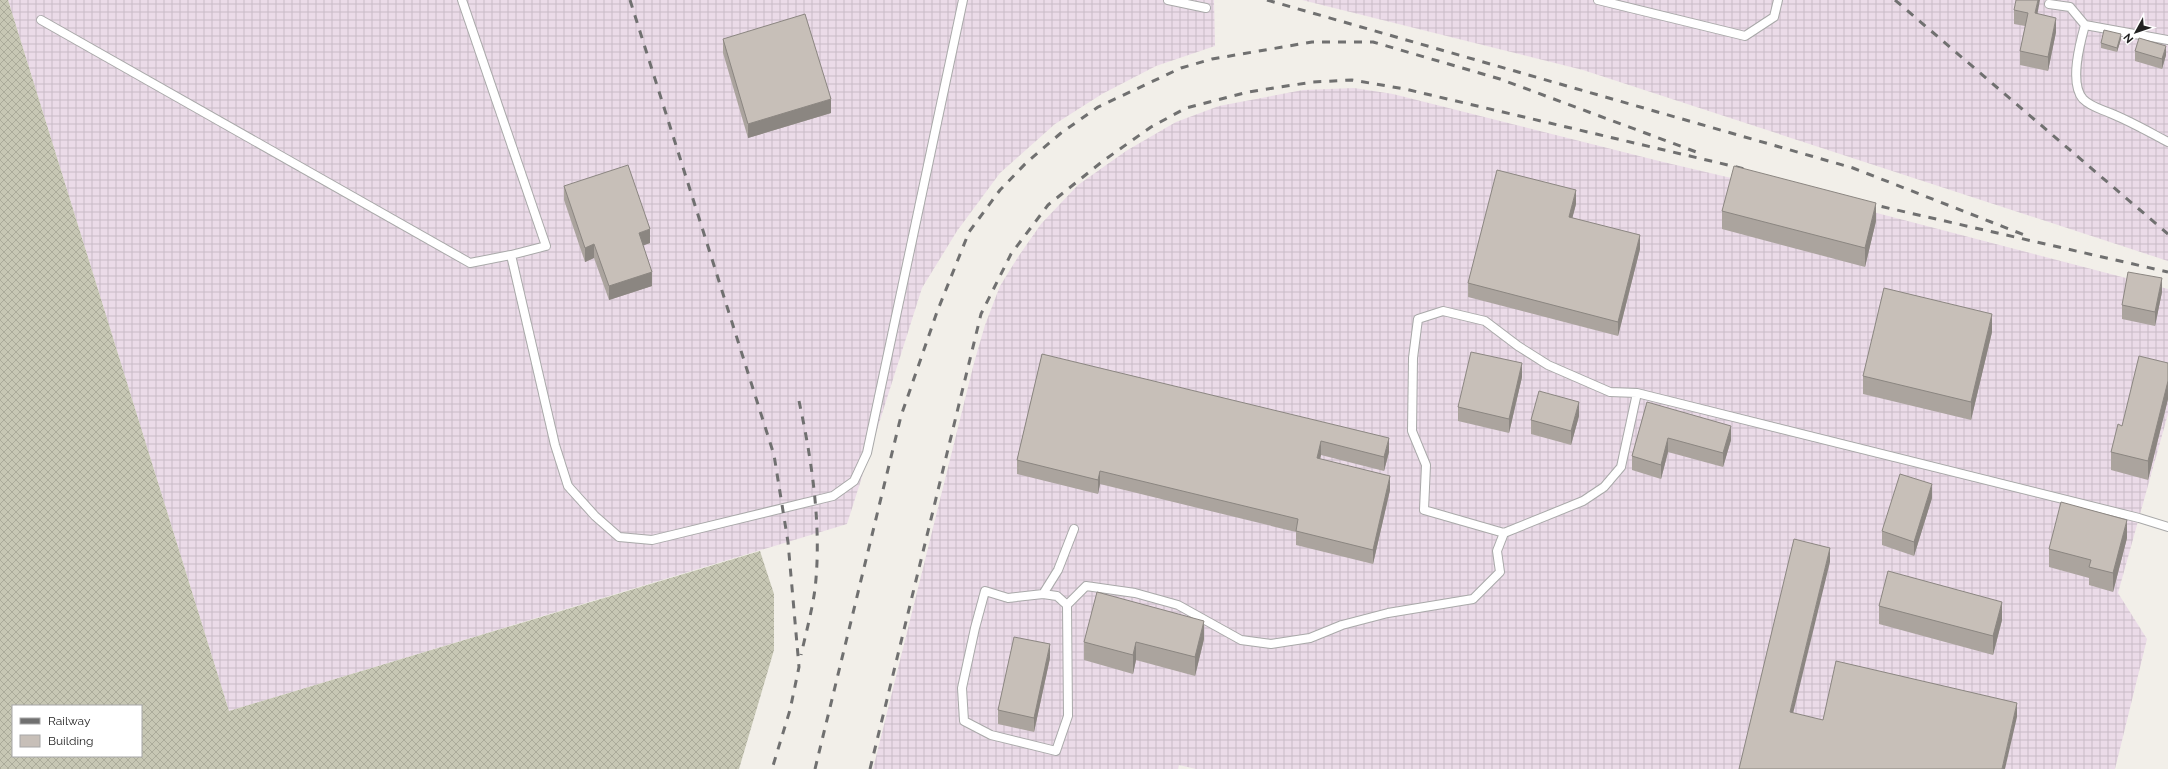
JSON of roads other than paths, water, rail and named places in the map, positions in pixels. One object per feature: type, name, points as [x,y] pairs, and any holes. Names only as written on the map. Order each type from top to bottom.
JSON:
[{"type":"lane","points":[[40,20],[470,263],[546,246],[462,0]]},
{"type":"lane","points":[[511,255],[555,445],[568,486],[595,516],[619,537],[652,540],[833,496],[854,481],[867,452],[963,0]]},
{"type":"lane","points":[[1168,0],[1206,8]]},
{"type":"lane","points":[[1598,0],[1745,36],[1774,17],[1778,0]]},
{"type":"lane","points":[[2049,4],[2070,7],[2085,25],[2168,40]]},
{"type":"lane","points":[[2085,25],[2078,50],[2076,84],[2082,98],[2093,107],[2110,112],[2168,142]]},
{"type":"lane","points":[[1637,393],[1621,467],[1604,487],[1583,501],[1504,533],[1424,510],[1426,465],[1412,431],[1413,358],[1418,319],[1443,311],[1485,321],[1518,346],[1548,365],[1610,392],[1637,393],[2139,518],[2168,527]]},
{"type":"lane","points":[[1043,594],[1058,570],[1074,529]]},
{"type":"lane","points":[[1067,605],[1057,596],[1043,594],[1008,598],[985,591],[962,688],[964,721],[991,735],[1056,751],[1068,716],[1067,605],[1086,586],[1135,593],[1178,605],[1241,640],[1271,644],[1302,639],[1342,625],[1388,613],[1473,599],[1500,572],[1497,551],[1504,533]]},
{"type":"railway","points":[[630,0],[774,455],[788,542],[799,667],[790,710],[772,769]]},
{"type":"railway","points":[[1267,0],[1853,168],[2027,236]]},
{"type":"railway","points":[[1895,0],[2168,234]]},
{"type":"railway","points":[[815,769],[901,416],[937,312],[969,232],[1000,190],[1027,162],[1061,133],[1098,107],[1181,68],[1212,59],[1312,42],[1373,42],[1500,79],[1699,153]]},
{"type":"railway","points":[[870,769],[981,314],[1011,254],[1048,205],[1103,161],[1151,127],[1186,108],[1248,92],[1313,82],[1352,80],[1405,89],[1745,169]]},
{"type":"railway","points":[[1866,203],[2168,272]]},
{"type":"railway","points":[[799,401],[812,471],[817,542],[815,589],[811,614],[801,655]]}]
